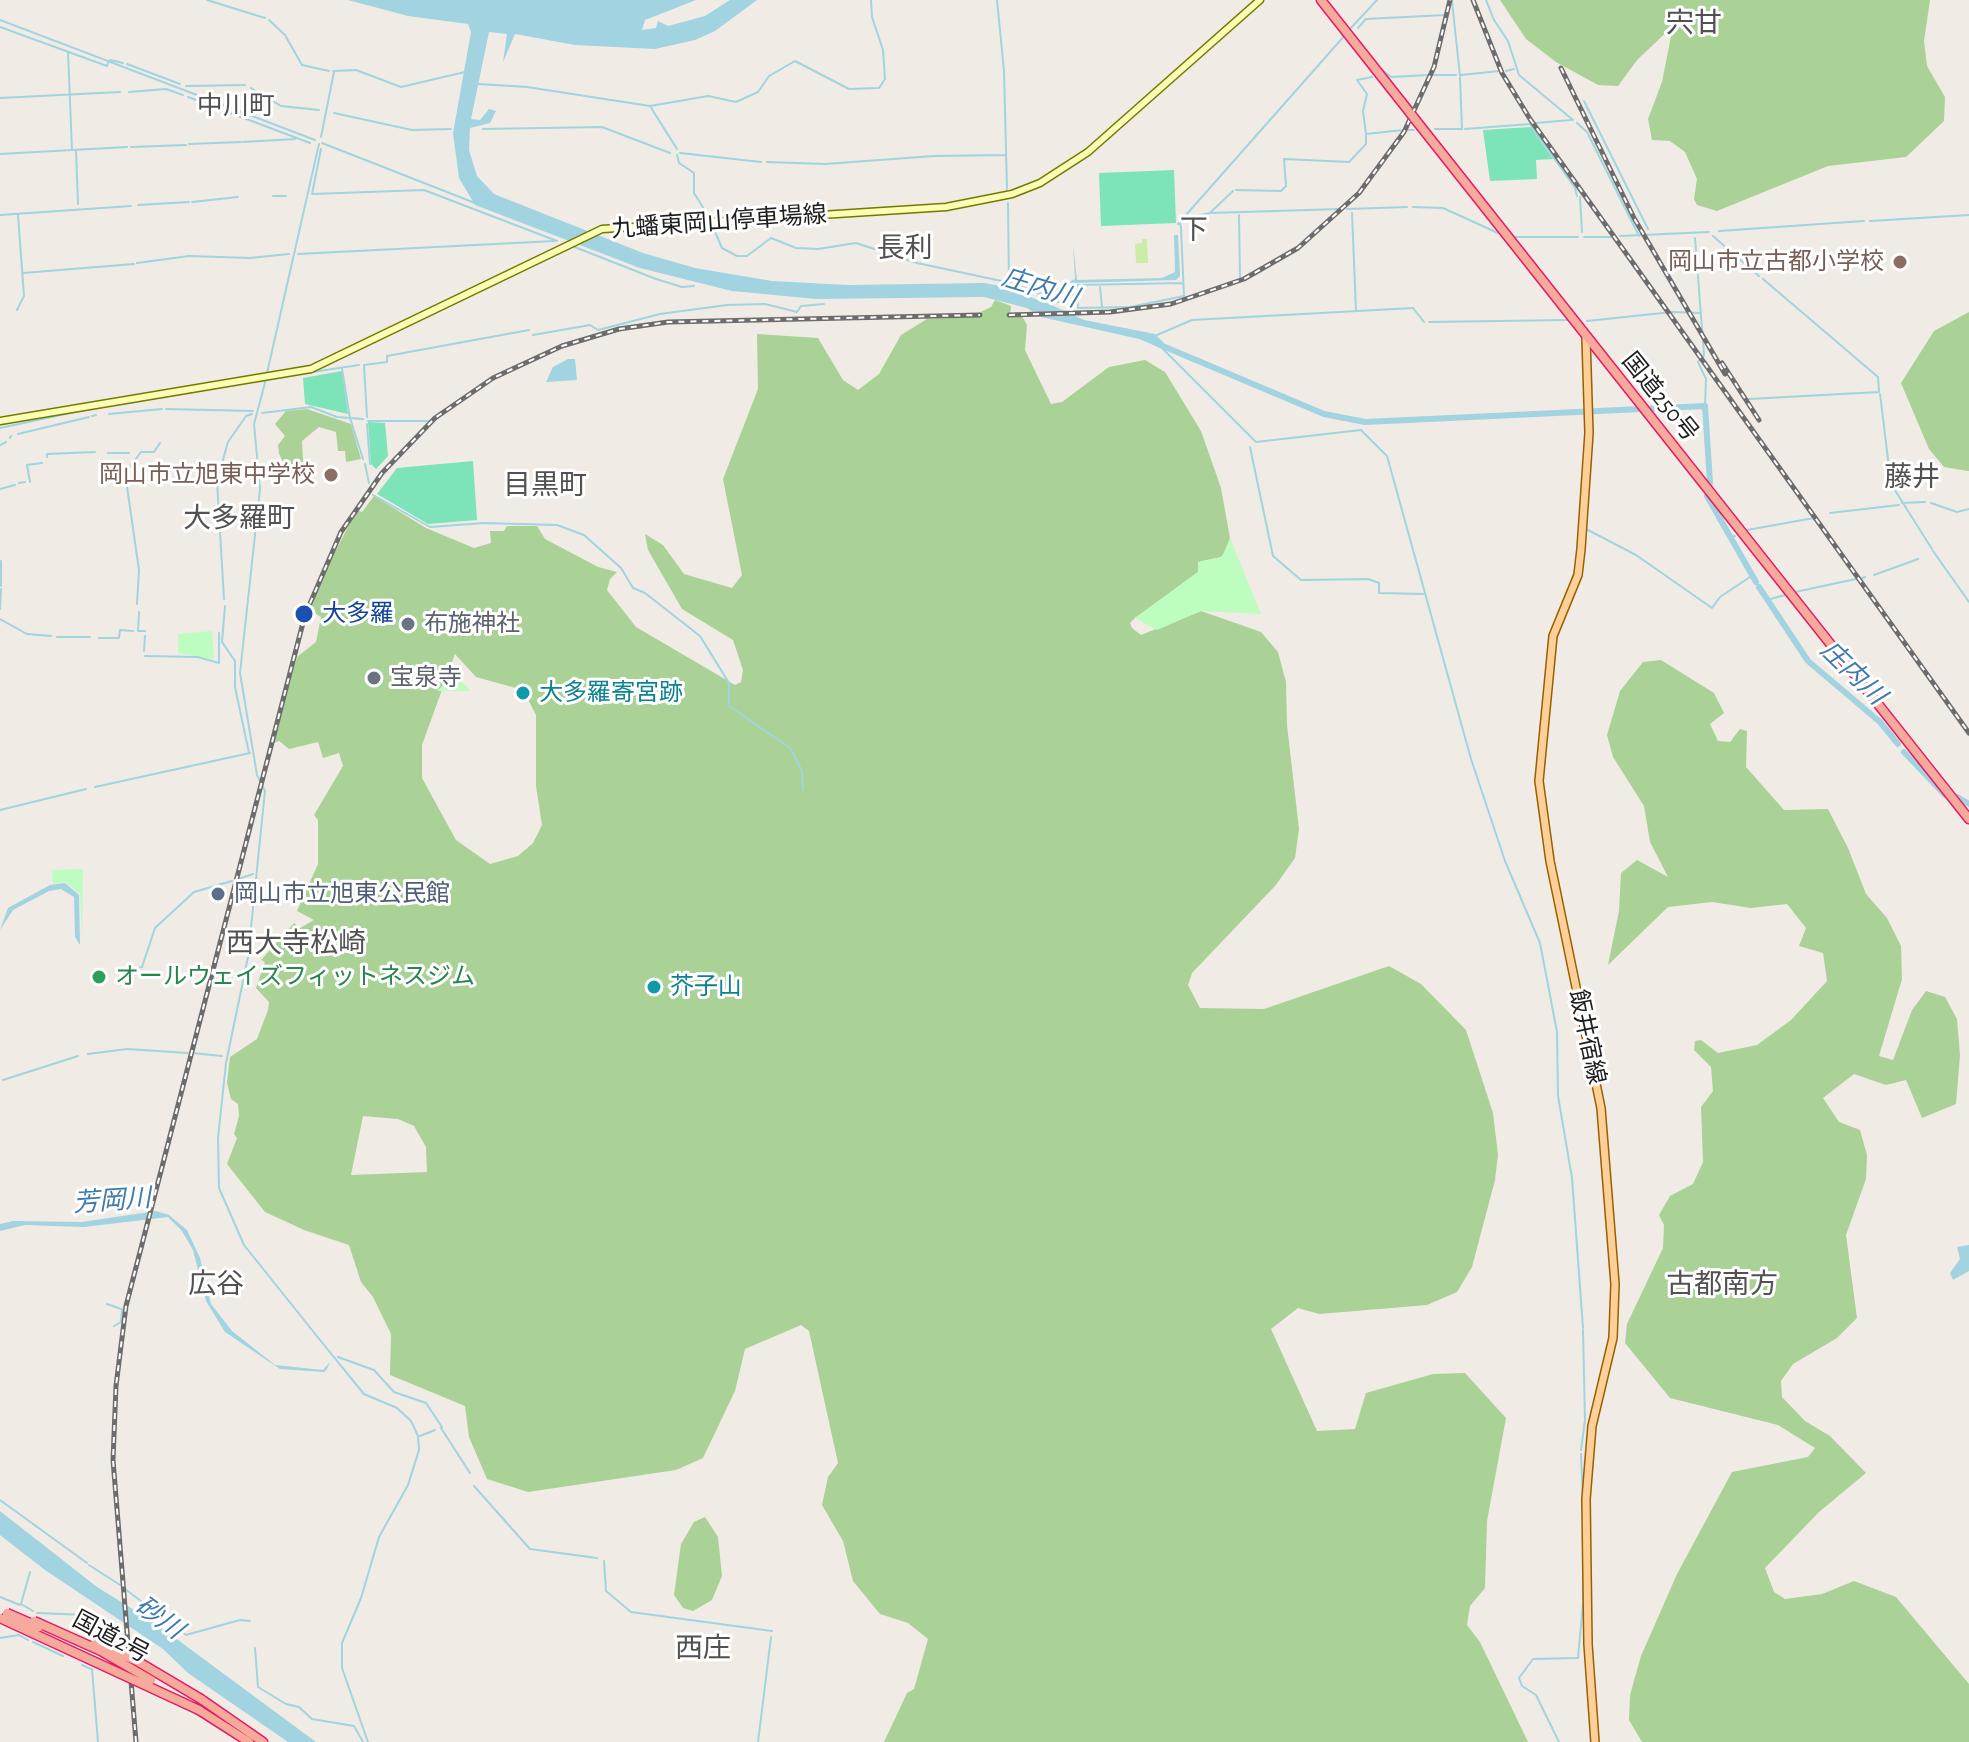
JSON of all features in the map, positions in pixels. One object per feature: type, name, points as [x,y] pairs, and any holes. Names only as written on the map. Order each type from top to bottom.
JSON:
[{"type":"highway","name":"国道250号","points":[[1321,0],[1586,338],[1592,352],[1644,409],[1969,819]]},
{"type":"highway","name":"国道2号","points":[[2,1613],[34,1621],[84,1643],[196,1711]]},
{"type":"highway","name":"国道2号","points":[[2,1613],[58,1644],[150,1685],[249,1742]]},
{"type":"highway","points":[[2,1613],[133,1670]]},
{"type":"highway","points":[[2,1613],[119,1667],[150,1685]]},
{"type":"highway","points":[[34,1621],[126,1656],[201,1699],[263,1742]]},
{"type":"highway","points":[[58,1644],[196,1711],[241,1742]]},
{"type":"main road","name":"九蟠東岡山停車場線","points":[[0,421],[267,376],[325,363],[593,232],[611,228],[961,206],[1012,194],[1040,183],[1088,152],[1260,0]]},
{"type":"main road","name":"飯井宿線","points":[[1592,352],[1578,575],[1553,636],[1539,789],[1550,861],[1601,1108],[1615,1284],[1613,1338],[1592,1426],[1586,1499],[1588,1644],[1595,1742]]},
{"type":"green space","points":[[1500,0],[1930,0],[1924,41],[1927,66],[1945,97],[1944,121],[1906,157],[1828,166],[1717,211],[1697,205],[1694,199],[1697,179],[1685,152],[1670,141],[1652,140],[1648,119],[1662,82],[1673,26],[1638,59],[1618,86],[1598,85],[1556,62],[1526,39]]},
{"type":"green space","points":[[1531,127],[1553,159],[1536,160],[1537,179],[1490,181],[1483,130]]},
{"type":"green space","points":[[1174,170],[1176,223],[1101,226],[1099,173]]},
{"type":"green space","points":[[1142,239],[1147,239],[1148,263],[1136,263],[1135,244],[1142,243]]},
{"type":"green space","points":[[995,300],[1011,306],[1010,316],[1022,316],[1027,325],[1025,350],[1051,404],[1062,402],[1109,367],[1145,360],[1165,372],[1201,431],[1221,488],[1230,538],[1226,551],[1221,557],[1198,562],[1198,572],[1135,618],[1130,623],[1132,628],[1141,635],[1201,611],[1261,632],[1278,652],[1286,682],[1287,725],[1299,829],[1295,858],[1275,886],[1192,973],[1188,985],[1200,1008],[1264,1009],[1389,966],[1421,984],[1466,1030],[1493,1113],[1498,1155],[1495,1180],[1472,1267],[1457,1292],[1427,1305],[1319,1314],[1298,1308],[1271,1329],[1317,1431],[1355,1429],[1366,1393],[1433,1374],[1465,1373],[1506,1418],[1487,1521],[1485,1588],[1470,1606],[1467,1625],[1480,1642],[1528,1742],[884,1742],[907,1693],[914,1689],[928,1639],[908,1623],[880,1614],[853,1581],[843,1541],[822,1505],[828,1477],[838,1463],[809,1331],[801,1325],[745,1349],[735,1391],[703,1458],[676,1470],[528,1492],[487,1479],[469,1437],[465,1406],[390,1375],[391,1334],[373,1297],[361,1282],[349,1245],[304,1230],[265,1212],[227,1164],[237,1138],[234,1134],[239,1116],[238,1104],[231,1099],[227,1083],[230,1057],[257,1039],[268,1010],[269,1002],[256,988],[265,962],[261,960],[294,923],[300,928],[314,920],[297,911],[318,864],[318,820],[314,815],[343,766],[339,753],[323,758],[318,742],[289,749],[279,741],[274,743],[297,657],[316,642],[321,617],[310,610],[319,582],[357,510],[362,512],[374,496],[426,528],[474,548],[491,543],[490,531],[504,531],[507,526],[537,526],[545,539],[598,567],[617,572],[610,579],[607,590],[636,627],[735,685],[741,682],[743,670],[733,640],[682,609],[648,550],[645,534],[663,545],[684,574],[732,588],[742,575],[723,479],[758,389],[757,334],[818,338],[843,380],[858,390],[879,374],[901,335],[927,319],[970,317],[991,307]],"holes":[[[455,654],[476,677],[523,690],[536,715],[536,786],[542,825],[533,843],[518,856],[490,864],[456,840],[422,778],[422,745]],[[363,1116],[398,1119],[414,1126],[426,1147],[427,1172],[351,1175]]]},
{"type":"green space","points":[[1969,312],[1968,471],[1944,467],[1929,449],[1901,383],[1934,331]]},
{"type":"green space","points":[[342,371],[348,414],[305,404],[303,378]]},
{"type":"green space","points":[[307,409],[351,424],[361,459],[346,462],[345,451],[338,451],[336,432],[319,427],[302,441],[304,479],[300,483],[291,476],[279,454],[278,445],[285,436],[275,424],[286,411]]},
{"type":"green space","points":[[368,422],[385,423],[388,456],[376,469],[371,464]]},
{"type":"green space","points":[[473,461],[477,520],[428,524],[377,494],[397,468]]},
{"type":"green space","points":[[1230,538],[1261,614],[1201,611],[1157,630],[1135,618],[1198,572],[1198,562],[1222,557]]},
{"type":"green space","points":[[212,631],[214,659],[178,653],[178,634]]},
{"type":"green space","points":[[1661,660],[1714,693],[1724,713],[1710,724],[1718,741],[1730,742],[1740,729],[1747,731],[1746,767],[1784,810],[1828,809],[1866,894],[1887,918],[1901,946],[1902,979],[1879,1056],[1893,1060],[1912,1010],[1926,991],[1945,997],[1957,1019],[1960,1055],[1956,1104],[1922,1118],[1906,1080],[1886,1085],[1854,1074],[1823,1098],[1839,1122],[1860,1130],[1867,1155],[1866,1179],[1846,1235],[1857,1318],[1837,1338],[1793,1364],[1781,1381],[1782,1397],[1805,1421],[1830,1436],[1866,1473],[1819,1512],[1765,1568],[1774,1592],[1785,1599],[1822,1594],[1854,1581],[1896,1597],[1969,1684],[1969,1742],[1642,1742],[1629,1720],[1630,1695],[1641,1656],[1677,1574],[1732,1472],[1808,1457],[1815,1448],[1778,1425],[1670,1398],[1625,1343],[1627,1324],[1663,1248],[1664,1225],[1659,1215],[1670,1196],[1693,1184],[1703,1162],[1701,1107],[1713,1091],[1711,1067],[1694,1050],[1695,1041],[1701,1040],[1718,1053],[1757,1045],[1791,1020],[1827,981],[1823,953],[1799,946],[1806,928],[1787,904],[1751,908],[1712,902],[1668,907],[1608,965],[1619,911],[1621,873],[1637,860],[1668,877],[1650,842],[1644,806],[1613,757],[1607,735],[1620,691],[1643,662]]},
{"type":"green space","points":[[452,676],[458,678],[471,691],[437,691]]},
{"type":"green space","points":[[83,869],[82,938],[80,894],[65,882],[53,884],[52,870]]},
{"type":"green space","points":[[705,1517],[718,1537],[722,1576],[712,1600],[693,1611],[683,1608],[674,1595],[681,1544],[694,1522]]},
{"type":"water","points":[[348,0],[696,0],[645,20],[642,30],[656,28],[658,21],[668,26],[705,16],[730,0],[757,0],[715,31],[695,40],[655,49],[575,45],[515,34],[503,62],[507,34],[489,32],[471,119],[480,120],[489,109],[496,111],[490,123],[470,128],[469,150],[477,176],[494,194],[643,253],[695,268],[772,281],[848,285],[984,283],[1006,287],[1040,301],[1042,296],[1011,282],[1046,294],[1075,279],[1073,244],[1077,280],[1162,278],[1175,272],[1174,235],[1178,235],[1180,276],[1176,280],[1072,283],[1045,302],[1084,320],[1155,334],[1164,343],[1160,348],[1139,339],[1041,317],[1027,308],[984,297],[816,299],[732,291],[640,268],[475,205],[459,178],[453,133],[471,32],[468,24],[408,16]]},
{"type":"water","points":[[575,359],[577,380],[546,382],[553,367]]},
{"type":"water","points":[[65,883],[79,895],[80,945],[75,937],[74,897],[61,889],[49,891],[13,910],[0,930],[8,908],[50,885]]},
{"type":"water","points":[[156,1211],[169,1215],[187,1230],[200,1258],[211,1304],[232,1331],[275,1365],[323,1370],[330,1362],[327,1369],[324,1372],[280,1369],[225,1332],[206,1301],[193,1250],[182,1231],[168,1217],[84,1227],[25,1225],[0,1231],[0,1224],[13,1221],[82,1222]]},
{"type":"water","points":[[1969,1245],[1969,1271],[1953,1280],[1950,1273],[1960,1259],[1957,1247]]},
{"type":"water","points":[[0,1511],[97,1587],[155,1623],[316,1742],[288,1742],[188,1673],[163,1649],[45,1570],[0,1535]]},
{"type":"waterway","points":[[207,0],[265,18]]},
{"type":"waterway","points":[[478,84],[527,87],[650,106],[708,96],[736,102],[758,92],[769,76],[795,61],[849,89],[879,88],[885,79],[883,50],[872,17],[871,0]]},
{"type":"waterway","points":[[997,0],[1004,71],[1007,189]]},
{"type":"waterway","points":[[1350,29],[1377,0]]},
{"type":"waterway","points":[[1486,0],[1494,20],[1508,41],[1519,75],[1573,120]]},
{"type":"waterway","points":[[1452,1],[1460,76]]},
{"type":"waterway","points":[[1358,28],[1366,19],[1445,15]]},
{"type":"waterway","points":[[0,20],[315,140]]},
{"type":"waterway","points":[[269,20],[285,35],[302,65],[329,71]]},
{"type":"waterway","points":[[0,27],[107,66],[108,63]]},
{"type":"waterway","points":[[1178,224],[1346,34]]},
{"type":"waterway","points":[[68,52],[72,150]]},
{"type":"waterway","points":[[110,60],[123,63]]},
{"type":"waterway","points":[[127,64],[180,84]]},
{"type":"waterway","points":[[1381,69],[1391,77],[1429,75]]},
{"type":"waterway","points":[[1506,71],[1514,69]]},
{"type":"waterway","points":[[333,71],[356,70],[401,87],[465,72]]},
{"type":"waterway","points":[[1461,75],[1499,71]]},
{"type":"waterway","points":[[321,137],[334,72]]},
{"type":"waterway","points":[[1433,75],[1456,75]]},
{"type":"waterway","points":[[1366,134],[1363,111],[1367,94],[1357,80],[1372,77]]},
{"type":"waterway","points":[[1435,129],[1462,129],[1460,78]]},
{"type":"waterway","points":[[186,86],[245,85]]},
{"type":"waterway","points":[[251,88],[281,106],[319,110]]},
{"type":"waterway","points":[[129,92],[166,89],[183,95]]},
{"type":"waterway","points":[[0,98],[120,92]]},
{"type":"waterway","points":[[188,97],[310,143]]},
{"type":"waterway","points":[[1584,101],[1648,229]]},
{"type":"waterway","points":[[650,106],[677,149]]},
{"type":"waterway","points":[[334,113],[412,130],[451,129]]},
{"type":"waterway","points":[[1536,123],[1571,120]]},
{"type":"waterway","points":[[1577,123],[1587,132],[1639,236]]},
{"type":"waterway","points":[[1530,124],[1575,188],[1577,196]]},
{"type":"waterway","points":[[1465,129],[1530,124]]},
{"type":"waterway","points":[[483,129],[602,127],[670,153]]},
{"type":"waterway","points":[[1236,190],[1281,191],[1286,186],[1284,159],[1349,162],[1366,144],[1366,134],[1403,130]]},
{"type":"waterway","points":[[1407,130],[1414,130]]},
{"type":"waterway","points":[[243,142],[295,139]]},
{"type":"waterway","points":[[189,144],[241,142]]},
{"type":"waterway","points":[[322,143],[475,203]]},
{"type":"waterway","points":[[267,373],[319,144]]},
{"type":"waterway","points":[[131,147],[186,145]]},
{"type":"waterway","points":[[0,154],[127,147]]},
{"type":"waterway","points":[[321,149],[312,194],[424,190],[557,241]]},
{"type":"waterway","points":[[76,151],[78,204]]},
{"type":"waterway","points":[[680,153],[761,162]]},
{"type":"waterway","points":[[677,155],[679,163],[694,173],[694,193],[709,217]]},
{"type":"waterway","points":[[767,162],[825,164],[934,156],[1006,155]]},
{"type":"waterway","points":[[1211,212],[1233,191]]},
{"type":"waterway","points":[[273,196],[286,196]]},
{"type":"waterway","points":[[192,202],[238,197]]},
{"type":"waterway","points":[[1580,197],[1582,232]]},
{"type":"waterway","points":[[138,205],[189,202]]},
{"type":"waterway","points":[[1008,203],[1009,282]]},
{"type":"waterway","points":[[0,215],[131,206]]},
{"type":"waterway","points":[[1347,209],[1407,207]]},
{"type":"waterway","points":[[1413,207],[1443,208],[1498,233]]},
{"type":"waterway","points":[[1185,218],[1210,213],[1340,209]]},
{"type":"waterway","points":[[1352,213],[1356,311]]},
{"type":"waterway","points":[[17,310],[24,296],[18,215]]},
{"type":"waterway","points":[[1239,215],[1240,277]]},
{"type":"waterway","points":[[1870,221],[1969,215]]},
{"type":"waterway","points":[[1719,231],[1864,221]]},
{"type":"waterway","points":[[1180,223],[1184,296],[1130,307],[1078,308],[1077,285],[1183,283]]},
{"type":"waterway","points":[[713,227],[722,248],[737,256],[747,256],[771,238],[796,248],[818,249],[856,243],[917,263],[1011,283]]},
{"type":"waterway","points":[[1620,236],[1709,232]]},
{"type":"waterway","points":[[1713,236],[1759,276]]},
{"type":"waterway","points":[[1513,237],[1578,237]]},
{"type":"waterway","points":[[1584,237],[1612,237]]},
{"type":"waterway","points":[[1695,238],[1704,355],[1698,362],[1706,379],[1705,406]]},
{"type":"waterway","points":[[298,254],[554,241]]},
{"type":"waterway","points":[[572,246],[656,279],[682,287],[694,286]]},
{"type":"waterway","points":[[137,263],[189,256],[250,258],[289,254]]},
{"type":"waterway","points":[[23,273],[134,264]]},
{"type":"waterway","points":[[1763,279],[1878,377],[1879,391]]},
{"type":"waterway","points":[[1100,287],[1102,307]]},
{"type":"waterway","points":[[1047,299],[1074,306],[1073,292]]},
{"type":"waterway","points":[[533,335],[590,325],[598,330],[660,314],[727,305],[765,304],[797,312],[801,306],[824,304]]},
{"type":"waterway","points":[[1157,335],[1192,320],[1413,308],[1424,322]]},
{"type":"waterway","points":[[1587,321],[1672,312],[1701,313]]},
{"type":"waterway","points":[[1429,322],[1567,320]]},
{"type":"waterway","points":[[364,365],[387,362],[387,356],[529,330]]},
{"type":"waterway","name":"庄内川","points":[[1158,344],[1324,414],[1365,422],[1705,406],[1710,483]]},
{"type":"waterway","points":[[1160,346],[1256,442],[1361,430],[1387,456],[1471,759],[1505,861],[1540,943],[1557,1032],[1558,1096],[1572,1178],[1583,1328]]},
{"type":"waterway","points":[[279,377],[359,365]]},
{"type":"waterway","points":[[364,366],[367,417]]},
{"type":"waterway","points":[[342,369],[350,418],[363,459]]},
{"type":"waterway","points":[[266,379],[254,424],[260,489],[240,673],[257,775],[265,791],[248,957],[226,1063],[218,1138],[219,1188],[244,1245],[320,1340],[364,1394],[397,1408],[411,1421],[418,1436],[419,1450],[408,1485],[379,1537],[361,1598],[342,1643],[342,1668],[368,1742]]},
{"type":"waterway","points":[[1749,399],[1879,392]]},
{"type":"waterway","points":[[1880,394],[1891,484],[1932,549]]},
{"type":"waterway","points":[[262,413],[311,407],[337,417],[363,419]]},
{"type":"waterway","points":[[0,428],[89,409]]},
{"type":"waterway","points":[[109,414],[162,409]]},
{"type":"waterway","points":[[166,409],[253,411]]},
{"type":"waterway","points":[[224,599],[217,481],[228,442],[246,416],[252,414]]},
{"type":"waterway","points":[[92,416],[96,415]]},
{"type":"waterway","points":[[18,434],[89,417]]},
{"type":"waterway","points":[[368,421],[430,421]]},
{"type":"waterway","points":[[367,424],[370,464]]},
{"type":"waterway","points":[[0,445],[6,442]]},
{"type":"waterway","points":[[137,604],[139,570],[125,473],[141,452],[154,452],[160,443]]},
{"type":"waterway","points":[[1250,447],[1273,556],[1301,580],[1368,579],[1379,583],[1379,593],[1423,594]]},
{"type":"waterway","points":[[47,457],[47,454],[95,452]]},
{"type":"waterway","points":[[108,453],[129,453]]},
{"type":"waterway","points":[[30,482],[27,465],[42,463]]},
{"type":"waterway","points":[[365,464],[369,483]]},
{"type":"waterway","points":[[19,483],[25,482]]},
{"type":"waterway","points":[[0,489],[15,485]]},
{"type":"waterway","points":[[373,495],[430,527],[484,523],[557,525],[584,535],[621,568],[633,588],[645,593],[700,636],[729,683],[729,706],[790,748],[802,771],[803,790]]},
{"type":"waterway","name":"庄内川","points":[[1707,496],[1756,582]]},
{"type":"waterway","points":[[1902,503],[1925,502]]},
{"type":"waterway","points":[[1931,503],[1957,512],[1969,509]]},
{"type":"waterway","points":[[1830,513],[1899,505]]},
{"type":"waterway","points":[[1747,530],[1814,518]]},
{"type":"waterway","points":[[1586,529],[1636,555],[1712,608],[1720,597],[1753,575]]},
{"type":"waterway","points":[[1933,551],[1969,602]]},
{"type":"waterway","points":[[1874,575],[1918,559]]},
{"type":"waterway","points":[[1,561],[1,586]]},
{"type":"waterway","points":[[1795,592],[1856,579]]},
{"type":"waterway","name":"庄内川","points":[[1759,587],[1808,661],[1880,722],[1898,744]]},
{"type":"waterway","points":[[0,609],[1,589]]},
{"type":"waterway","points":[[1767,600],[1785,595]]},
{"type":"waterway","points":[[225,606],[222,642],[235,661],[235,687],[249,753]]},
{"type":"waterway","points":[[139,612],[138,631],[145,631]]},
{"type":"waterway","points":[[0,619],[27,634],[51,636]]},
{"type":"waterway","points":[[99,638],[119,638],[120,630],[133,631]]},
{"type":"waterway","points":[[145,656],[198,657],[219,663],[219,633]]},
{"type":"waterway","points":[[144,651],[145,636]]},
{"type":"waterway","points":[[57,637],[90,637]]},
{"type":"waterway","name":"庄内川","points":[[1904,752],[1945,795]]},
{"type":"waterway","points":[[95,787],[250,753]]},
{"type":"waterway","points":[[0,810],[86,789]]},
{"type":"waterway","name":"庄内川","points":[[1957,797],[1969,804]]},
{"type":"waterway","points":[[238,879],[253,874]]},
{"type":"waterway","points":[[123,972],[142,967],[155,928],[194,892],[232,881]]},
{"type":"waterway","points":[[88,1054],[127,1049],[188,1053]]},
{"type":"waterway","points":[[192,1053],[222,1056]]},
{"type":"waterway","points":[[3,1080],[78,1056]]},
{"type":"waterway","points":[[107,1304],[124,1310]]},
{"type":"waterway","points":[[114,1326],[121,1322],[122,1310]]},
{"type":"waterway","points":[[1581,1450],[1585,1420],[1583,1330]]},
{"type":"waterway","points":[[338,1357],[374,1370],[394,1392],[426,1403],[442,1427]]},
{"type":"waterway","points":[[441,1428],[470,1473]]},
{"type":"waterway","points":[[420,1436],[435,1430]]},
{"type":"waterway","points":[[1581,1454],[1583,1499]]},
{"type":"waterway","points":[[474,1486],[530,1549],[597,1558]]},
{"type":"waterway","points":[[0,1500],[87,1563]]},
{"type":"waterway","points":[[604,1561],[606,1591],[631,1612],[772,1631]]},
{"type":"waterway","points":[[1583,1600],[1584,1561]]},
{"type":"waterway","points":[[89,1565],[120,1585]]},
{"type":"waterway","points":[[30,1572],[21,1604],[33,1611]]},
{"type":"waterway","name":"砂川","points":[[125,1589],[186,1635],[240,1620],[250,1621]]},
{"type":"waterway","points":[[0,1597],[20,1605]]},
{"type":"waterway","points":[[1559,1742],[1536,1695],[1522,1686],[1519,1678],[1533,1659],[1578,1658],[1583,1603]]},
{"type":"waterway","points":[[37,1613],[86,1615],[89,1634]]},
{"type":"waterway","points":[[0,1638],[19,1635],[28,1640]]},
{"type":"waterway","points":[[758,1742],[771,1637]]},
{"type":"waterway","points":[[33,1642],[63,1656]]},
{"type":"waterway","points":[[255,1648],[258,1687],[286,1704],[299,1707],[312,1719],[354,1726],[363,1742]]},
{"type":"waterway","points":[[82,1665],[91,1669]]},
{"type":"waterway","points":[[92,1669],[98,1742]]},
{"type":"railway","points":[[1009,315],[1110,312],[1171,304],[1244,279],[1298,248],[1359,193],[1404,132],[1434,67],[1450,0]]},
{"type":"railway","points":[[1473,0],[1502,73],[1530,119],[1969,733]]},
{"type":"railway","points":[[1561,68],[1634,218],[1725,374]]},
{"type":"railway","points":[[136,1742],[113,1460],[116,1386],[126,1306],[305,615],[341,532],[382,473],[435,418],[493,378],[562,346],[619,329],[668,322],[980,315]]},
{"type":"railway","points":[[1722,363],[1759,420]]},
{"type":"place","name":"岡山市立古都小学校","points":[[1900,262]]},
{"type":"place","name":"岡山市立旭東中学校","points":[[331,475]]},
{"type":"place","name":"大多羅","points":[[304,614]]},
{"type":"place","name":"布施神社","points":[[408,624]]},
{"type":"place","name":"宝泉寺","points":[[374,678]]},
{"type":"place","name":"大多羅寄宮跡","points":[[523,693]]},
{"type":"place","name":"岡山市立旭東公民館","points":[[218,894]]},
{"type":"place","name":"オールウェイズフィットネスジム","points":[[99,977]]},
{"type":"place","name":"芥子山","points":[[654,987]]},
{"type":"district","name":"宍甘","points":[[1694,24]]},
{"type":"district","name":"中川町","points":[[236,106]]},
{"type":"district","name":"下","points":[[1194,231]]},
{"type":"district","name":"長利","points":[[905,249]]},
{"type":"district","name":"藤井","points":[[1912,478]]},
{"type":"district","name":"目黒町","points":[[545,486]]},
{"type":"district","name":"大多羅町","points":[[239,519]]},
{"type":"district","name":"西大寺松崎","points":[[296,944]]},
{"type":"district","name":"広谷","points":[[216,1285]]},
{"type":"district","name":"古都南方","points":[[1722,1285]]},
{"type":"district","name":"西庄","points":[[703,1649]]},
{"type":"water label","name":"芳岡川","points":[[112,1201]]}]
